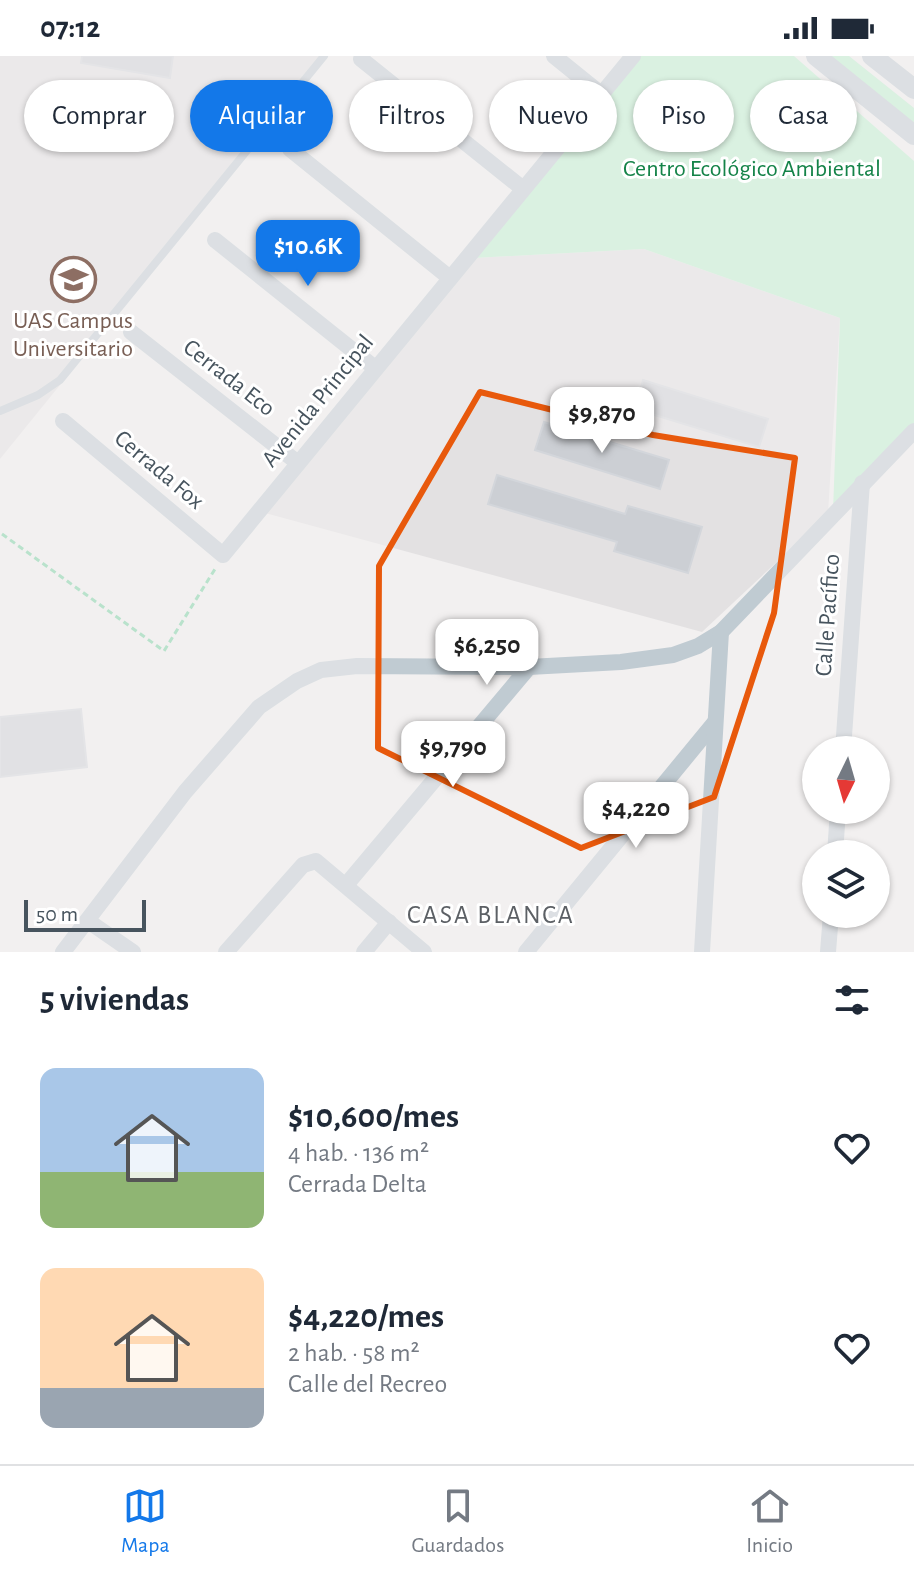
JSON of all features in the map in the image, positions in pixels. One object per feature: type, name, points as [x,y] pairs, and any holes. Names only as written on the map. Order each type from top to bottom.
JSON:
[{"type":"street","points":[[554,56],[584,80]]},
{"type":"street","name":"Avenida Principal","points":[[613,80],[633,56]]},
{"type":"street","points":[[816,56],[914,135]]},
{"type":"street","points":[[872,56],[914,89]]},
{"type":"street","points":[[361,59],[522,188]]},
{"type":"street","points":[[294,152],[450,278]]},
{"type":"street","name":"Avenida Principal","points":[[223,555],[552,152]]},
{"type":"street","points":[[215,240],[375,368]]},
{"type":"street","name":"Cerrada Eco","points":[[131,332],[298,463]]},
{"type":"street","name":"Cerrada Fox","points":[[63,421],[223,555]]},
{"type":"street","points":[[63,952],[185,792],[259,707],[297,681],[321,670],[357,666],[529,667],[621,662],[673,655],[698,646],[721,632],[914,431]]},
{"type":"street","name":"Calle Pacífico","points":[[844,736],[862,483]]},
{"type":"street","points":[[702,952],[721,632]]},
{"type":"street","points":[[346,885],[529,667]]},
{"type":"street","points":[[526,952],[715,722]]},
{"type":"street","points":[[226,952],[303,865],[316,861],[424,952]]},
{"type":"street","points":[[88,921],[133,952]]},
{"type":"street","points":[[364,952],[389,922]]},
{"type":"street","points":[[828,952],[830,928]]},
{"type":"lane","points":[[0,411],[38,395],[60,380],[324,56]]},
{"type":"path","points":[[2,534],[164,651],[223,555]]},
{"type":"highlighted area","points":[[480,392],[653,435],[795,458],[774,613],[714,797],[581,848],[378,748],[379,566]]},
{"type":"shaded area","name":"UAS Campus Universitario","points":[[0,56],[327,56],[308,80],[190,80],[190,152],[249,152],[0,459]]},
{"type":"shaded area","points":[[644,249],[840,318],[828,514],[702,632],[265,513],[474,258]]},
{"type":"green space","name":"Centro Ecológico Ambiental","points":[[640,56],[794,56],[821,80],[750,80],[750,152],[857,152],[857,111],[914,161],[914,428],[833,511],[840,318],[644,249],[474,258],[561,152],[617,152],[617,84]]},
{"type":"green space","points":[[814,56],[849,56],[914,108],[914,136],[857,90],[857,80],[844,80]]},
{"type":"building","points":[[82,56],[173,56],[170,78],[81,63]]},
{"type":"building","points":[[643,380],[768,419],[759,447],[635,409]]},
{"type":"building","points":[[544,422],[669,460],[660,489],[535,450]]},
{"type":"building","points":[[497,475],[625,514],[628,506],[702,527],[688,573],[614,551],[617,542],[488,504]]},
{"type":"building","points":[[81,709],[87,767],[0,777],[0,717]]},
{"type":"place","name":"UAS Campus Universitario","points":[[73,279]]},
{"type":"district","name":"CASA BLANCA","points":[[491,915]]}]
